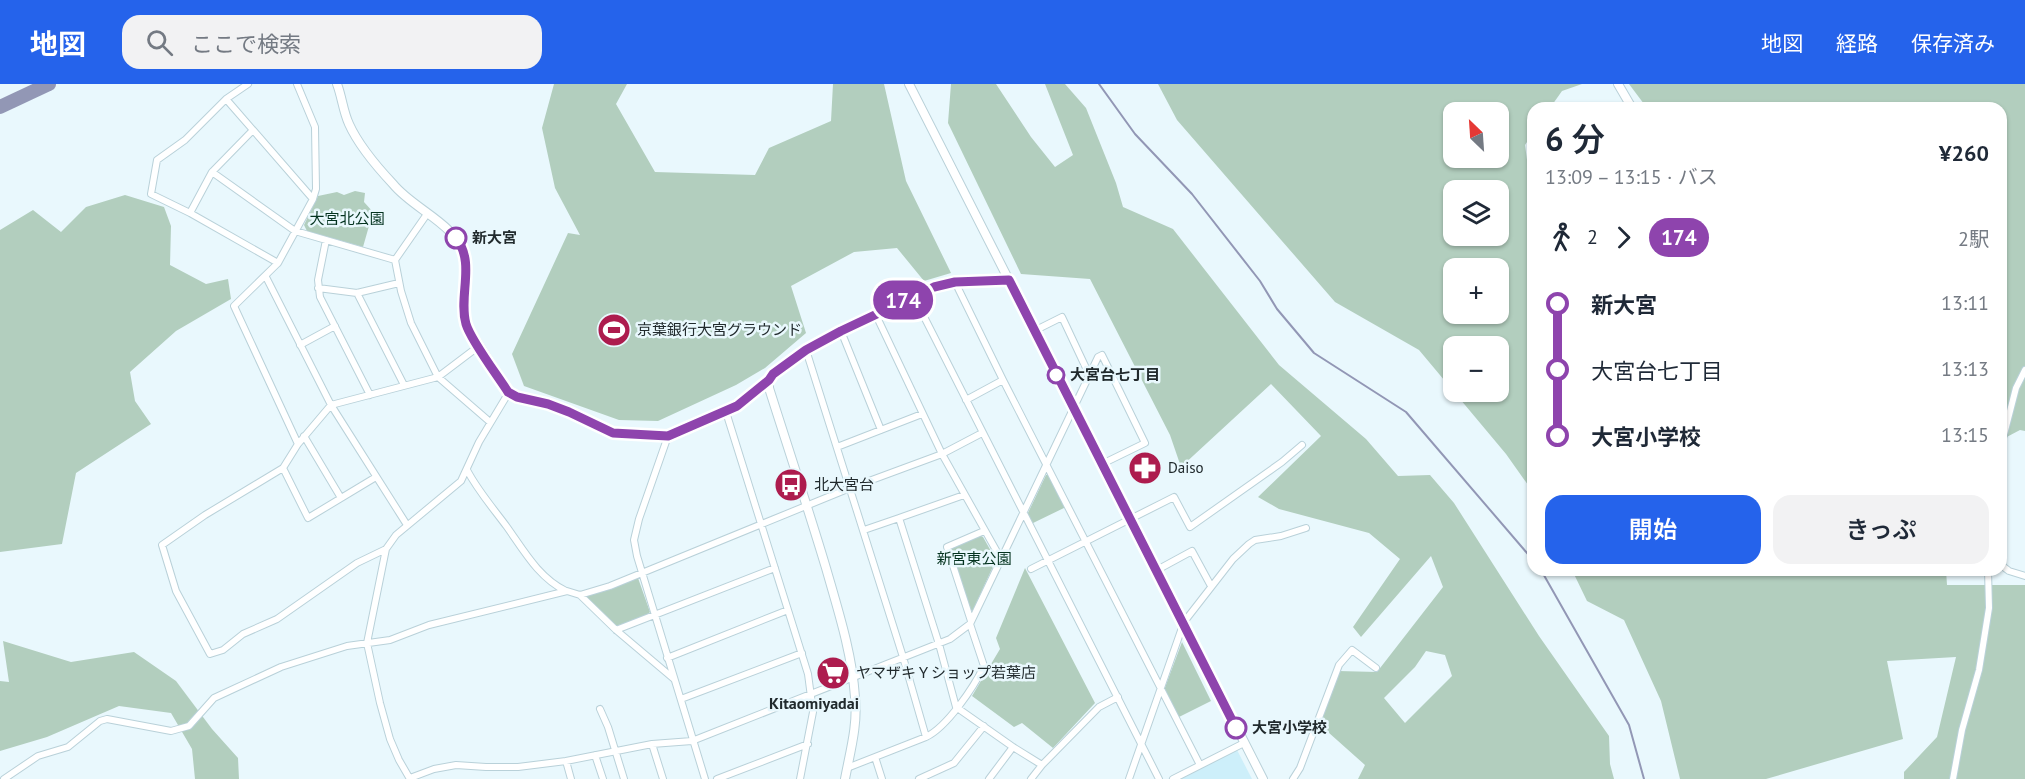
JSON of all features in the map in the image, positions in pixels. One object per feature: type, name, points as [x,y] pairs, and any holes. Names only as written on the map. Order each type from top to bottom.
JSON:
[{"type":"street","points":[[248,84],[226,99],[185,140],[157,160],[151,194],[190,213],[278,263]]},
{"type":"street","points":[[297,84],[315,127],[316,189],[313,199],[278,263],[234,306],[298,444]]},
{"type":"street","points":[[337,84],[345,114],[355,135],[397,190],[454,236],[464,248],[466,325],[508,392],[517,397],[548,404],[569,412],[613,433],[668,436],[737,406],[769,380],[773,374],[806,350],[913,295],[955,282],[1009,280]]},
{"type":"street","points":[[909,84],[1073,410],[1184,621],[1263,779]]},
{"type":"street","points":[[1618,84],[1628,102]]},
{"type":"street","points":[[226,99],[313,199]]},
{"type":"street","points":[[190,213],[212,172],[253,130]]},
{"type":"street","points":[[212,172],[295,231],[395,260]]},
{"type":"street","points":[[428,214],[395,260],[399,283],[411,323],[438,377],[490,422]]},
{"type":"street","points":[[326,240],[318,288],[320,297],[370,395]]},
{"type":"street","points":[[266,277],[331,405],[407,525]]},
{"type":"street","points":[[955,282],[1200,765]]},
{"type":"street","points":[[318,288],[357,293],[399,283]]},
{"type":"street","points":[[357,293],[404,385]]},
{"type":"street","points":[[913,295],[1159,779]]},
{"type":"street","points":[[875,313],[942,454],[1001,559]]},
{"type":"street","points":[[1034,331],[1062,317],[1086,368],[1092,370]]},
{"type":"street","points":[[300,345],[335,326]]},
{"type":"street","points":[[841,331],[881,430]]},
{"type":"street","points":[[386,549],[357,563],[277,619],[243,634],[223,650],[210,654],[176,591],[162,545],[205,515],[283,468],[304,436],[331,405],[438,377],[479,346]]},
{"type":"street","points":[[806,350],[864,530],[926,737]]},
{"type":"street","points":[[508,392],[490,422],[461,481],[407,525],[386,549],[367,643],[390,739],[410,779],[434,769],[456,765],[518,767],[566,762],[652,744],[692,741],[939,644],[959,633],[971,623],[1092,370],[1102,355],[1145,443],[1102,464]]},
{"type":"street","points":[[2007,423],[2016,388],[2025,370]]},
{"type":"street","points":[[769,380],[769,388],[844,629],[855,715],[854,734],[845,779]]},
{"type":"street","points":[[966,400],[1003,380]]},
{"type":"street","points":[[726,412],[802,653],[811,695],[813,712],[800,779]]},
{"type":"street","points":[[837,447],[922,414]]},
{"type":"street","points":[[580,595],[642,574],[850,488],[942,454],[982,433]]},
{"type":"street","points":[[304,436],[341,498]]},
{"type":"street","points":[[668,436],[634,540],[654,615],[705,779]]},
{"type":"street","points":[[1031,569],[1174,497],[1190,527],[1282,462],[1302,445]]},
{"type":"street","points":[[283,468],[308,518],[376,477]]},
{"type":"street","points":[[466,470],[525,554],[553,585],[580,595],[616,630],[674,679]]},
{"type":"street","points":[[864,530],[964,495]]},
{"type":"street","points":[[899,518],[939,644],[956,707],[1042,765]]},
{"type":"street","points":[[1129,779],[1184,621],[1233,559],[1249,544],[1255,540],[1281,536],[1306,528]]},
{"type":"street","points":[[847,768],[935,732],[977,681],[984,666],[947,547],[984,531]]},
{"type":"street","points":[[1157,570],[1192,551],[1211,586]]},
{"type":"street","points":[[616,630],[775,568]]},
{"type":"street","points":[[2007,569],[2025,576]]},
{"type":"street","points":[[1953,779],[1962,730],[1979,670],[1989,608],[1989,576]]},
{"type":"street","points":[[4,779],[38,756],[68,747],[100,721],[107,719],[171,731],[180,730],[189,726],[214,698],[281,667],[347,646],[390,640],[429,625],[567,591]]},
{"type":"street","points":[[667,658],[788,610]]},
{"type":"street","points":[[1293,779],[1300,768],[1339,665],[1352,650],[1376,668]]},
{"type":"street","points":[[681,699],[802,653]]},
{"type":"street","points":[[1031,779],[1099,707],[1118,697]]},
{"type":"street","points":[[600,709],[624,779]]},
{"type":"street","points":[[919,779],[954,763],[984,726]]},
{"type":"street","points":[[1173,779],[1244,743]]},
{"type":"street","points":[[652,744],[663,779]]},
{"type":"street","points":[[717,779],[808,744]]},
{"type":"street","points":[[989,779],[1013,747]]},
{"type":"street","points":[[595,755],[603,779]]},
{"type":"street","points":[[875,757],[882,779]]},
{"type":"street","points":[[566,762],[571,779]]},
{"type":"shaded area","points":[[1237,750],[1252,779],[1180,779]]},
{"type":"green space","points":[[554,84],[627,84],[616,104],[655,172],[755,175],[769,148],[831,121],[833,84],[884,84],[906,181],[951,273],[924,281],[897,248],[854,252],[791,286],[806,333],[765,368],[736,385],[658,421],[619,420],[524,386],[512,354],[568,233],[580,235],[555,188],[542,128]]},
{"type":"green space","points":[[951,84],[996,84],[1031,137],[1055,167],[1073,155],[1045,84],[1065,84],[1086,108],[1116,183],[1123,207],[1173,229],[1279,365],[1366,439],[1398,476],[1430,475],[1454,503],[1539,636],[1609,736],[1610,764],[1614,779],[1358,779],[1365,765],[1319,724],[1338,671],[1377,672],[1443,587],[1431,556],[1361,637],[1353,627],[1400,559],[1369,533],[1279,509],[1258,497],[1321,436],[1271,384],[1181,467],[1170,435],[1090,279],[1021,274],[948,123]],"holes":[[[1426,651],[1445,655],[1452,676],[1405,723],[1384,698],[1415,667]]]},
{"type":"green space","points":[[1158,84],[1582,84],[1562,91],[1554,102],[1527,102],[1527,142],[1525,145],[1527,160],[1527,484],[1506,454],[1462,402],[1509,402],[1509,336],[1443,336],[1443,379],[1419,350],[1335,302],[1177,120]]},
{"type":"green space","points":[[1629,84],[2025,84],[2025,431],[2020,430],[2007,437],[2007,102],[1642,102]]},
{"type":"green space","name":"大宮北公園","points":[[355,191],[365,193],[364,202],[373,212],[363,247],[307,231],[304,225],[318,196],[337,192],[344,195]]},
{"type":"green space","points":[[125,195],[164,207],[171,226],[170,265],[206,284],[228,279],[231,299],[176,331],[130,372],[135,401],[151,424],[76,473],[62,544],[0,552],[0,230],[33,210],[61,232],[86,207]]},
{"type":"green space","points":[[1046,475],[1049,475],[1066,507],[1031,524],[1027,515]]},
{"type":"green space","name":"新宮東公園","points":[[979,535],[983,537],[996,560],[973,610],[970,610],[951,549]]},
{"type":"green space","points":[[1025,568],[1095,703],[1053,748],[1022,723],[1014,727],[972,696],[1000,649],[996,638]]},
{"type":"green space","points":[[1575,576],[1946,576],[1947,585],[2025,585],[2025,779],[1904,779],[1904,772],[1937,737],[1956,657],[1887,661],[1903,739],[1766,779],[1680,779],[1661,701],[1624,620],[1587,601]]},
{"type":"green space","points":[[638,578],[650,612],[617,628],[582,596]]},
{"type":"green space","points":[[3,641],[71,662],[134,652],[176,681],[212,729],[238,758],[239,779],[195,779],[192,749],[171,713],[119,706],[47,737],[0,751],[0,681],[9,682]]},
{"type":"green space","points":[[1182,642],[1211,701],[1177,718],[1164,690]]},
{"type":"waterway","points":[[0,107],[49,84]]},
{"type":"waterway","points":[[1099,84],[1135,134],[1192,194],[1260,281],[1277,309],[1314,353],[1406,412],[1527,553]]},
{"type":"waterway","points":[[1544,576],[1629,725],[1644,779]]},
{"type":"bus line","name":"174","points":[[456,238],[464,248],[466,259],[466,325],[508,392],[517,397],[548,404],[569,412],[613,433],[668,436],[737,406],[769,380],[773,374],[806,350],[913,295],[955,282],[1009,280],[1184,621],[1236,728]]},
{"type":"place","name":"新大宮","points":[[456,238]]},
{"type":"place","name":"京葉銀行大宮グラウンド","points":[[614,330]]},
{"type":"place","name":"大宮台七丁目","points":[[1056,375]]},
{"type":"place","name":"Daiso","points":[[1145,468]]},
{"type":"place","name":"北大宮台","points":[[791,485]]},
{"type":"place","name":"ヤマザキＹショップ若葉店","points":[[833,673]]},
{"type":"place","name":"大宮小学校","points":[[1236,728]]},
{"type":"district","name":"Kitaomiyadai","points":[[814,703]]}]
